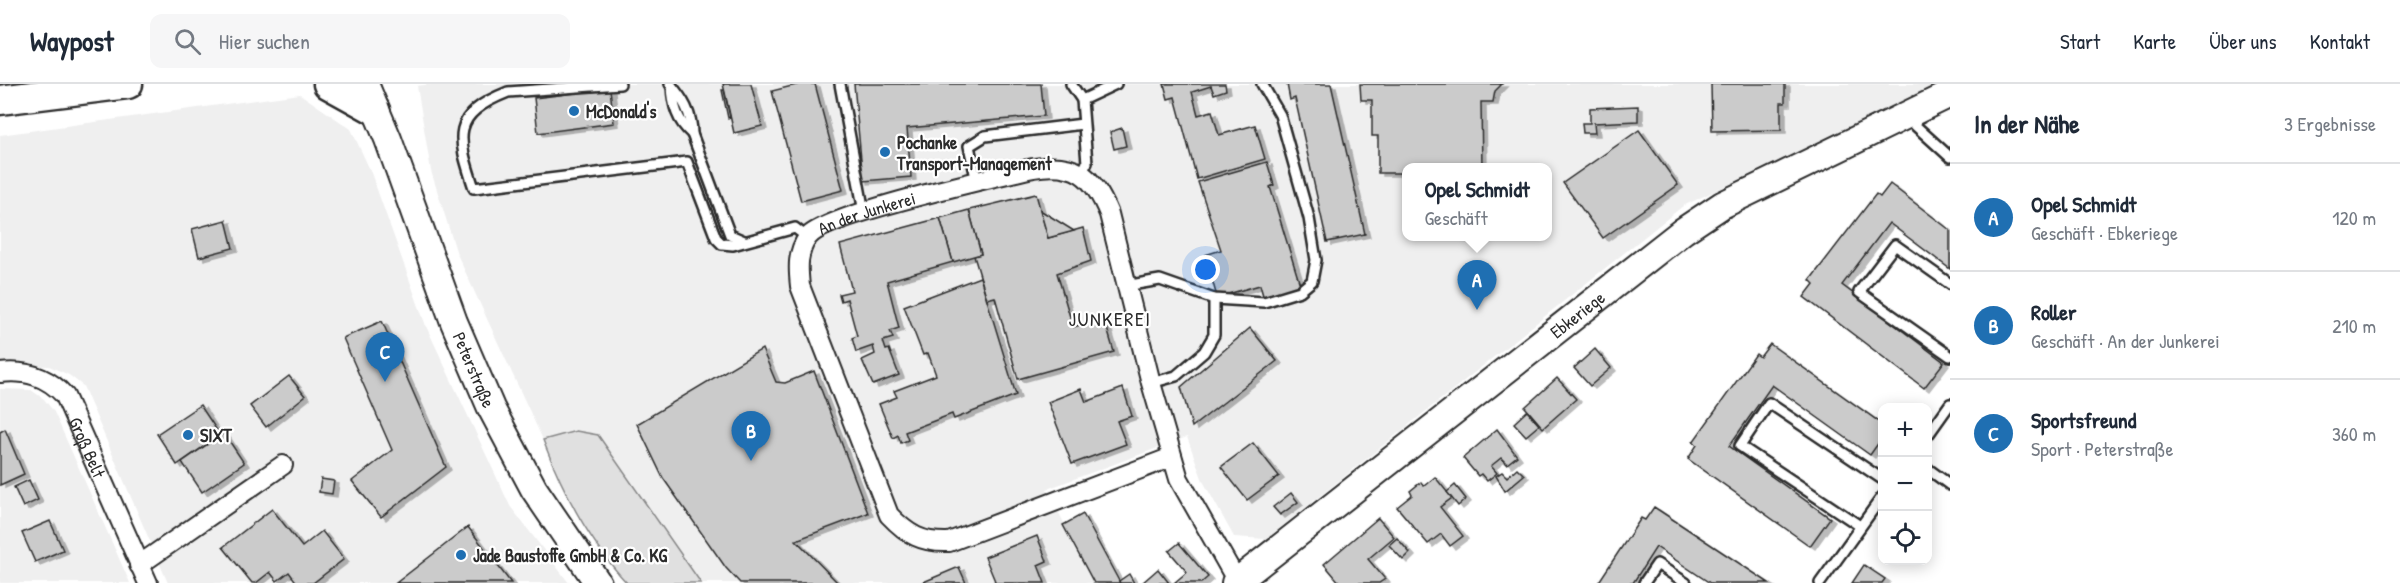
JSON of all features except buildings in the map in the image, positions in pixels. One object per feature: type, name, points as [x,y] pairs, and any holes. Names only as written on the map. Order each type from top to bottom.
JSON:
[{"type":"main road","points":[[0,100],[128,84]]},
{"type":"main road","points":[[328,84],[374,92]]},
{"type":"street","name":"Peterstraße","points":[[374,92],[388,139],[454,322],[491,408],[534,489],[598,583]]},
{"type":"street","name":"Ebkeriege","points":[[1237,582],[1683,231],[1722,205],[1950,94]]},
{"type":"street","name":"An der Junkerei","points":[[1080,173],[1053,165],[977,182],[826,224],[808,238],[798,263],[800,286],[889,515],[914,537],[931,543],[949,542],[1172,458]]},
{"type":"street","points":[[1080,173],[1099,192],[1108,214],[1125,286],[1172,458],[1189,500],[1237,582]]},
{"type":"street","name":"Groß Belt","points":[[0,373],[33,374],[50,380],[65,396],[148,583]]},
{"type":"street","points":[[139,565],[283,465]]},
{"type":"lane","points":[[620,84],[508,92],[493,98],[465,120],[461,128],[465,160],[474,188],[687,162],[716,238],[728,245],[795,228],[808,238]]},
{"type":"lane","points":[[840,84],[864,212]]},
{"type":"lane","points":[[1071,84],[1082,100],[1087,163],[1080,173]]},
{"type":"lane","points":[[1082,100],[1116,84]]},
{"type":"lane","points":[[1125,286],[1160,280],[1214,299],[1264,302],[1293,294],[1312,281],[1316,260],[1310,218],[1280,115],[1262,84]]},
{"type":"lane","points":[[671,85],[683,97],[692,124],[692,134],[730,235],[746,241]]},
{"type":"lane","points":[[1905,116],[1950,157]]},
{"type":"lane","points":[[977,182],[969,146],[985,136],[1083,124]]},
{"type":"lane","points":[[1950,284],[1895,245],[1859,292],[1950,356]]},
{"type":"lane","points":[[1151,383],[1176,376],[1204,352],[1214,335],[1214,299]]},
{"type":"lane","points":[[1860,526],[1740,446],[1769,403],[1878,476]]},
{"type":"lane","points":[[1932,429],[1950,404]]},
{"type":"lane","points":[[1932,472],[1950,485]]},
{"type":"lane","points":[[1820,583],[1878,502]]},
{"type":"lane","points":[[1644,583],[1657,564],[1686,583]]},
{"type":"shaded area","points":[[431,84],[1941,84],[1683,206],[1266,539],[1234,537],[1203,481],[1187,437],[1047,489],[1094,583],[701,583],[656,521],[576,431],[543,440],[457,254],[431,171],[417,86]]},
{"type":"shaded area","points":[[300,94],[351,129],[370,170],[426,326],[510,506],[569,583],[168,583],[83,386],[69,375],[49,366],[0,365],[0,135]]},
{"type":"shaded area","points":[[0,389],[31,390],[44,399],[54,412],[130,583],[0,583]]},
{"type":"shaded area","points":[[576,431],[598,435],[701,583],[627,583],[613,567],[578,516],[543,440]]},
{"type":"place","name":"McDonald's","points":[[574,111]]},
{"type":"place","name":"Pochanke Transport-Management","points":[[885,152]]},
{"type":"place","name":"Opel Schmidt","points":[[1477,310]]},
{"type":"place","name":"Sportsfreund","points":[[385,382]]},
{"type":"place","name":"SIXT","points":[[188,435]]},
{"type":"place","name":"Roller","points":[[751,461]]},
{"type":"place","name":"Jade Baustoffe GmbH & Co. KG","points":[[461,555]]},
{"type":"district","name":"JUNKEREI","points":[[1110,318]]}]
